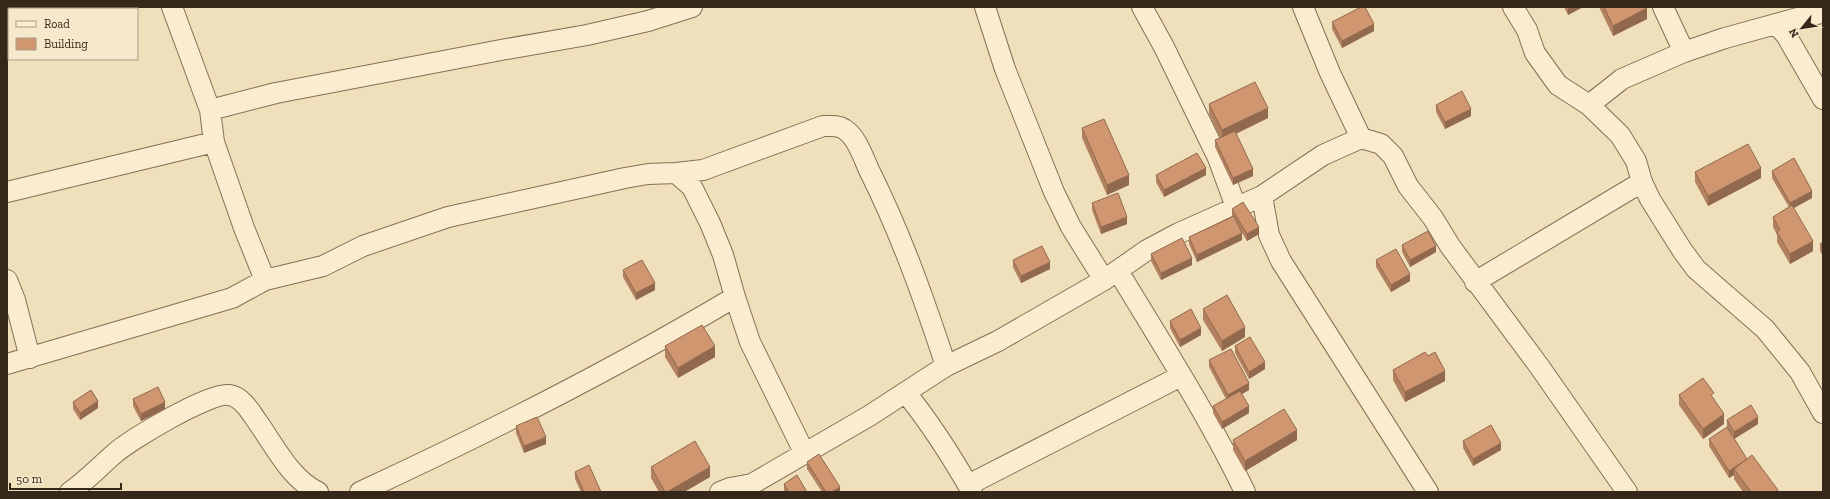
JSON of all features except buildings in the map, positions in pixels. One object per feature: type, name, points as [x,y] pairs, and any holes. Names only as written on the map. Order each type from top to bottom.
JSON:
[{"type":"street","points":[[172,7],[210,110],[214,142],[244,228],[265,280]]},
{"type":"street","points":[[210,110],[276,93],[462,57],[587,35],[648,21],[692,7]]},
{"type":"street","points":[[985,7],[1005,69],[1054,192],[1071,227],[1111,276],[1181,376],[1228,457],[1245,492]]},
{"type":"street","points":[[1142,7],[1164,46],[1218,158],[1236,207]]},
{"type":"street","points":[[1303,7],[1330,73],[1361,138]]},
{"type":"street","points":[[1513,7],[1527,30],[1535,53],[1558,85],[1589,105],[1620,135],[1636,161],[1642,182],[1650,199],[1682,250],[1696,269],[1764,329],[1800,372],[1823,413]]},
{"type":"street","points":[[1663,7],[1684,52]]},
{"type":"street","points":[[1589,105],[1622,79],[1684,52],[1725,38],[1823,12]]},
{"type":"street","points":[[1776,24],[1786,35],[1823,99]]},
{"type":"street","points":[[7,364],[232,298],[265,280],[323,266],[363,246],[448,217],[625,178],[648,174],[703,170],[823,126],[834,126],[844,129],[851,136],[863,156],[890,211],[923,297],[946,366]]},
{"type":"street","points":[[720,492],[730,488],[755,488],[804,452],[869,416],[946,366],[998,341],[1111,276],[1147,250],[1177,234],[1262,196],[1323,155],[1361,138],[1381,144],[1392,156],[1408,186],[1433,218],[1475,282],[1539,366],[1627,492]]},
{"type":"street","points":[[7,192],[214,142]]},
{"type":"street","points":[[676,173],[692,187],[710,223],[723,255],[750,342],[804,452]]},
{"type":"street","points":[[1475,282],[1642,182]]},
{"type":"street","points":[[1262,196],[1269,235],[1281,261],[1428,492]]},
{"type":"street","points":[[7,280],[15,300],[30,358]]},
{"type":"street","points":[[360,492],[586,382],[670,336],[735,297]]},
{"type":"street","points":[[906,393],[932,427],[970,489],[1181,376]]},
{"type":"street","points":[[70,492],[83,483],[113,454],[135,438],[198,404],[228,395],[240,399],[293,472],[318,492]]}]
